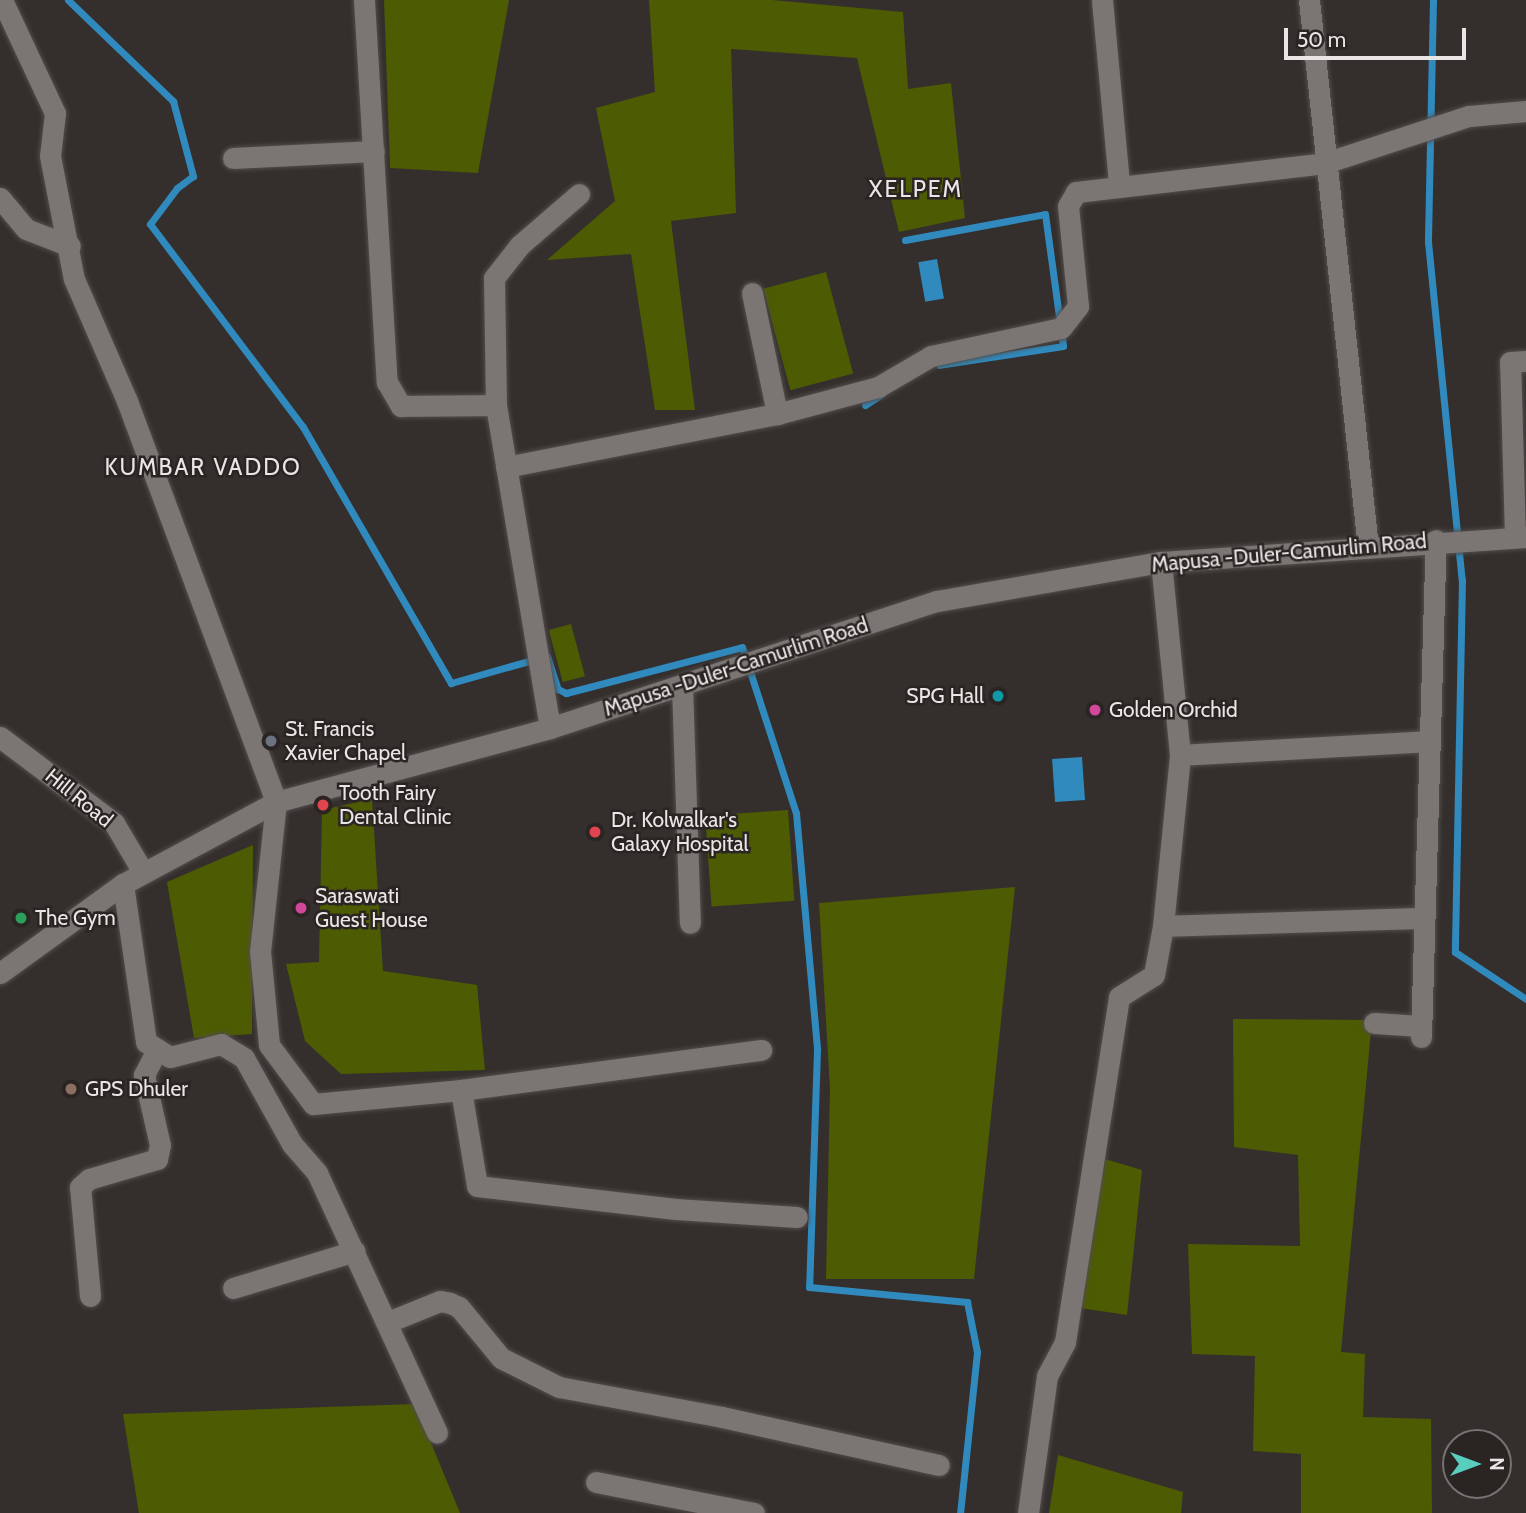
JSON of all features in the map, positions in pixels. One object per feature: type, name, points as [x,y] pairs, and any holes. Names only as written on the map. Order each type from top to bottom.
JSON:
[{"type":"street","points":[[2,0],[55,113],[50,156],[70,246],[74,279],[127,401],[276,802],[260,951],[269,1045],[313,1104],[461,1090],[761,1050]]},
{"type":"street","points":[[364,0],[387,382],[401,406],[496,405]]},
{"type":"street","points":[[1102,0],[1119,185]]},
{"type":"street","points":[[1309,0],[1368,548]]},
{"type":"street","points":[[506,467],[777,414],[878,387],[931,356],[1061,328],[1079,306],[1068,206],[1076,192],[1325,163],[1469,116],[1526,111]]},
{"type":"street","points":[[233,158],[374,151]]},
{"type":"street","points":[[550,728],[496,405],[494,278],[520,245],[579,194]]},
{"type":"street","points":[[0,198],[26,229],[70,246]]},
{"type":"street","points":[[752,293],[777,414]]},
{"type":"street","points":[[1521,537],[1510,362],[1526,361]]},
{"type":"street","name":"Mapusa -Duler-Camurlim Road","points":[[0,973],[123,884],[276,802],[550,728],[937,601],[1161,562],[1368,548],[1436,540],[1521,537]]},
{"type":"street","points":[[1374,1023],[1421,1031],[1436,540]]},
{"type":"street","points":[[1028,1513],[1046,1376],[1065,1342],[1119,997],[1154,975],[1163,926],[1180,755],[1161,562]]},
{"type":"street","points":[[682,685],[691,923]]},
{"type":"street","name":"Hill Road","points":[[0,737],[114,823],[143,872]]},
{"type":"street","points":[[1180,755],[1430,741]]},
{"type":"street","points":[[123,884],[146,1042],[170,1057],[221,1044],[244,1058],[292,1144],[317,1173],[438,1433]]},
{"type":"street","points":[[1163,926],[1424,918]]},
{"type":"street","points":[[90,1296],[80,1187],[89,1179],[157,1159],[160,1145],[144,1075],[157,1049]]},
{"type":"street","points":[[461,1090],[478,1186],[676,1209],[797,1217]]},
{"type":"street","points":[[233,1288],[355,1251]]},
{"type":"street","points":[[388,1322],[440,1301],[459,1307],[500,1358],[559,1387],[722,1417],[939,1465]]},
{"type":"street","points":[[596,1482],[754,1513]]},
{"type":"green space","points":[[384,0],[509,0],[478,173],[390,168]]},
{"type":"green space","points":[[649,0],[772,0],[903,12],[908,89],[951,83],[965,218],[899,232],[857,58],[731,49],[736,213],[671,221],[695,410],[655,410],[631,254],[547,260],[615,201],[596,108],[655,92]]},
{"type":"green space","points":[[826,272],[853,373],[790,390],[763,289]]},
{"type":"green space","points":[[571,624],[585,676],[563,682],[549,630]]},
{"type":"green space","points":[[372,799],[383,971],[477,985],[485,1070],[341,1074],[305,1041],[286,964],[319,962],[322,810]]},
{"type":"green space","points":[[788,810],[794,901],[712,907],[705,816]]},
{"type":"green space","points":[[253,845],[252,1034],[194,1038],[167,882]]},
{"type":"green space","points":[[1015,887],[974,1279],[826,1279],[830,1089],[819,903]]},
{"type":"green space","points":[[1233,1019],[1372,1020],[1341,1352],[1365,1354],[1363,1417],[1431,1419],[1432,1513],[1301,1513],[1301,1454],[1253,1451],[1255,1356],[1192,1354],[1188,1244],[1300,1246],[1298,1155],[1234,1147]]},
{"type":"green space","points":[[1105,1159],[1142,1170],[1127,1315],[1080,1308]]},
{"type":"green space","points":[[415,1404],[460,1513],[139,1513],[123,1414]]},
{"type":"green space","points":[[1058,1455],[1183,1492],[1181,1513],[1049,1513]]},
{"type":"water","points":[[937,259],[944,298],[925,302],[918,262]]},
{"type":"water","points":[[1082,757],[1085,800],[1055,802],[1052,759]]},
{"type":"waterway","points":[[68,0],[173,101],[193,176],[177,188],[150,224],[303,427],[451,683],[536,659]]},
{"type":"waterway","points":[[1433,0],[1428,242],[1462,580],[1455,952],[1526,999]]},
{"type":"waterway","points":[[905,240],[1045,214],[1063,346],[939,365]]},
{"type":"waterway","points":[[865,405],[882,394]]},
{"type":"waterway","points":[[547,656],[558,689],[566,693],[742,647],[796,813],[817,1050],[809,1287],[967,1302],[977,1352],[960,1513]]},
{"type":"place","name":"SPG Hall","points":[[998,696]]},
{"type":"place","name":"Golden Orchid","points":[[1095,710]]},
{"type":"place","name":"St. Francis Xavier Chapel","points":[[271,741]]},
{"type":"place","name":"Tooth Fairy Dental Clinic","points":[[323,805]]},
{"type":"place","name":"Dr. Kolwalkar's Galaxy Hospital","points":[[595,832]]},
{"type":"place","name":"Saraswati Guest House","points":[[301,908]]},
{"type":"place","name":"The Gym","points":[[21,918]]},
{"type":"place","name":"GPS Dhuler","points":[[71,1089]]},
{"type":"district","name":"XELPEM","points":[[916,189]]},
{"type":"district","name":"KUMBAR VADDO","points":[[203,467]]}]
